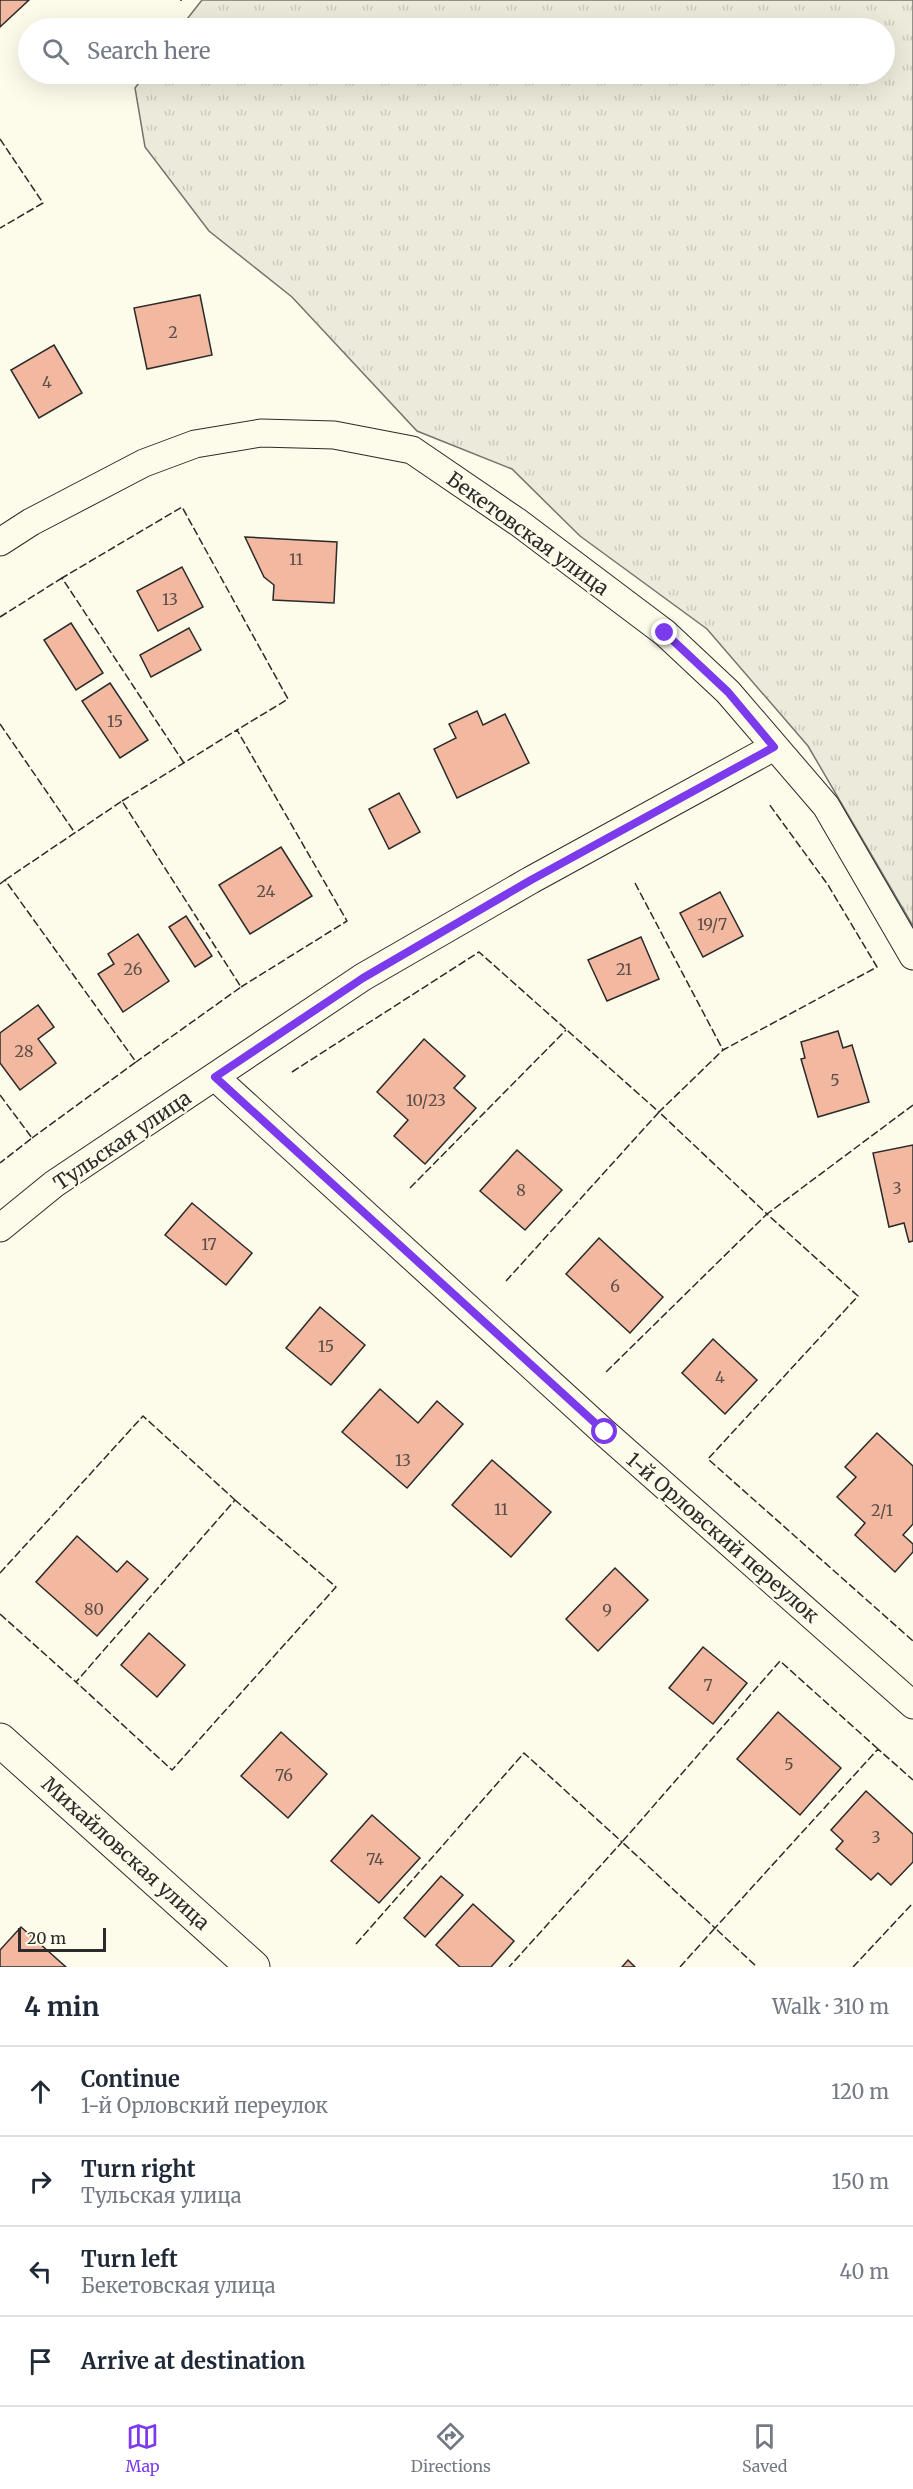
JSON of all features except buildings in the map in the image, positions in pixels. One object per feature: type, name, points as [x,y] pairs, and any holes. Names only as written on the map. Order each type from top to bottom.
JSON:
[{"type":"street","name":"Бекетовская улица","points":[[0,542],[31,522],[144,463],[195,444],[261,433],[334,435],[412,450],[519,523],[665,633],[728,692],[826,806],[913,956]]},
{"type":"street","name":"Тульская улица","points":[[0,1228],[54,1184],[373,972],[531,880],[774,747]]},
{"type":"street","name":"1-й Орловский переулок","points":[[215,1077],[605,1432],[913,1705]]},
{"type":"street","name":"Михайловская улица","points":[[0,1740],[253,1967]]},
{"type":"green space","points":[[202,0],[913,0],[913,926],[808,746],[707,629],[580,536],[512,469],[417,431],[292,297],[209,231],[145,147],[135,88],[138,84],[895,84],[895,18],[188,18]]},
{"type":"fence","points":[[0,139],[43,203],[0,228]]},
{"type":"fence","points":[[184,763],[62,578],[182,507],[288,699],[237,730]]},
{"type":"fence","points":[[0,617],[62,578]]},
{"type":"fence","points":[[0,724],[75,833]]},
{"type":"fence","points":[[122,801],[237,730],[347,921],[241,987]]},
{"type":"fence","points":[[5,880],[122,801],[241,987],[136,1062]]},
{"type":"fence","points":[[635,883],[723,1050],[877,967],[828,885],[769,804]]},
{"type":"fence","points":[[0,884],[5,880],[136,1062],[32,1138]]},
{"type":"fence","points":[[292,1072],[479,952],[659,1112],[723,1050]]},
{"type":"fence","points":[[410,1188],[566,1030]]},
{"type":"fence","points":[[0,1095],[32,1138],[0,1163]]},
{"type":"fence","points":[[913,1105],[767,1214],[858,1296],[708,1459],[913,1641]]},
{"type":"fence","points":[[506,1281],[659,1112],[767,1214],[605,1373]]},
{"type":"fence","points":[[0,1573],[143,1416],[235,1500]]},
{"type":"fence","points":[[235,1500],[336,1587],[172,1770],[76,1682],[235,1500]]},
{"type":"fence","points":[[0,1614],[76,1682]]},
{"type":"fence","points":[[878,1749],[780,1661],[622,1842],[715,1928],[878,1749],[913,1780]]},
{"type":"fence","points":[[356,1944],[524,1753],[622,1842],[509,1967]]},
{"type":"fence","points":[[853,1967],[913,1903]]},
{"type":"fence","points":[[680,1967],[715,1928],[757,1967]]},
{"type":"route","points":[[605,1432],[215,1077],[363,978],[531,880],[774,747],[728,692],[665,633]]}]
